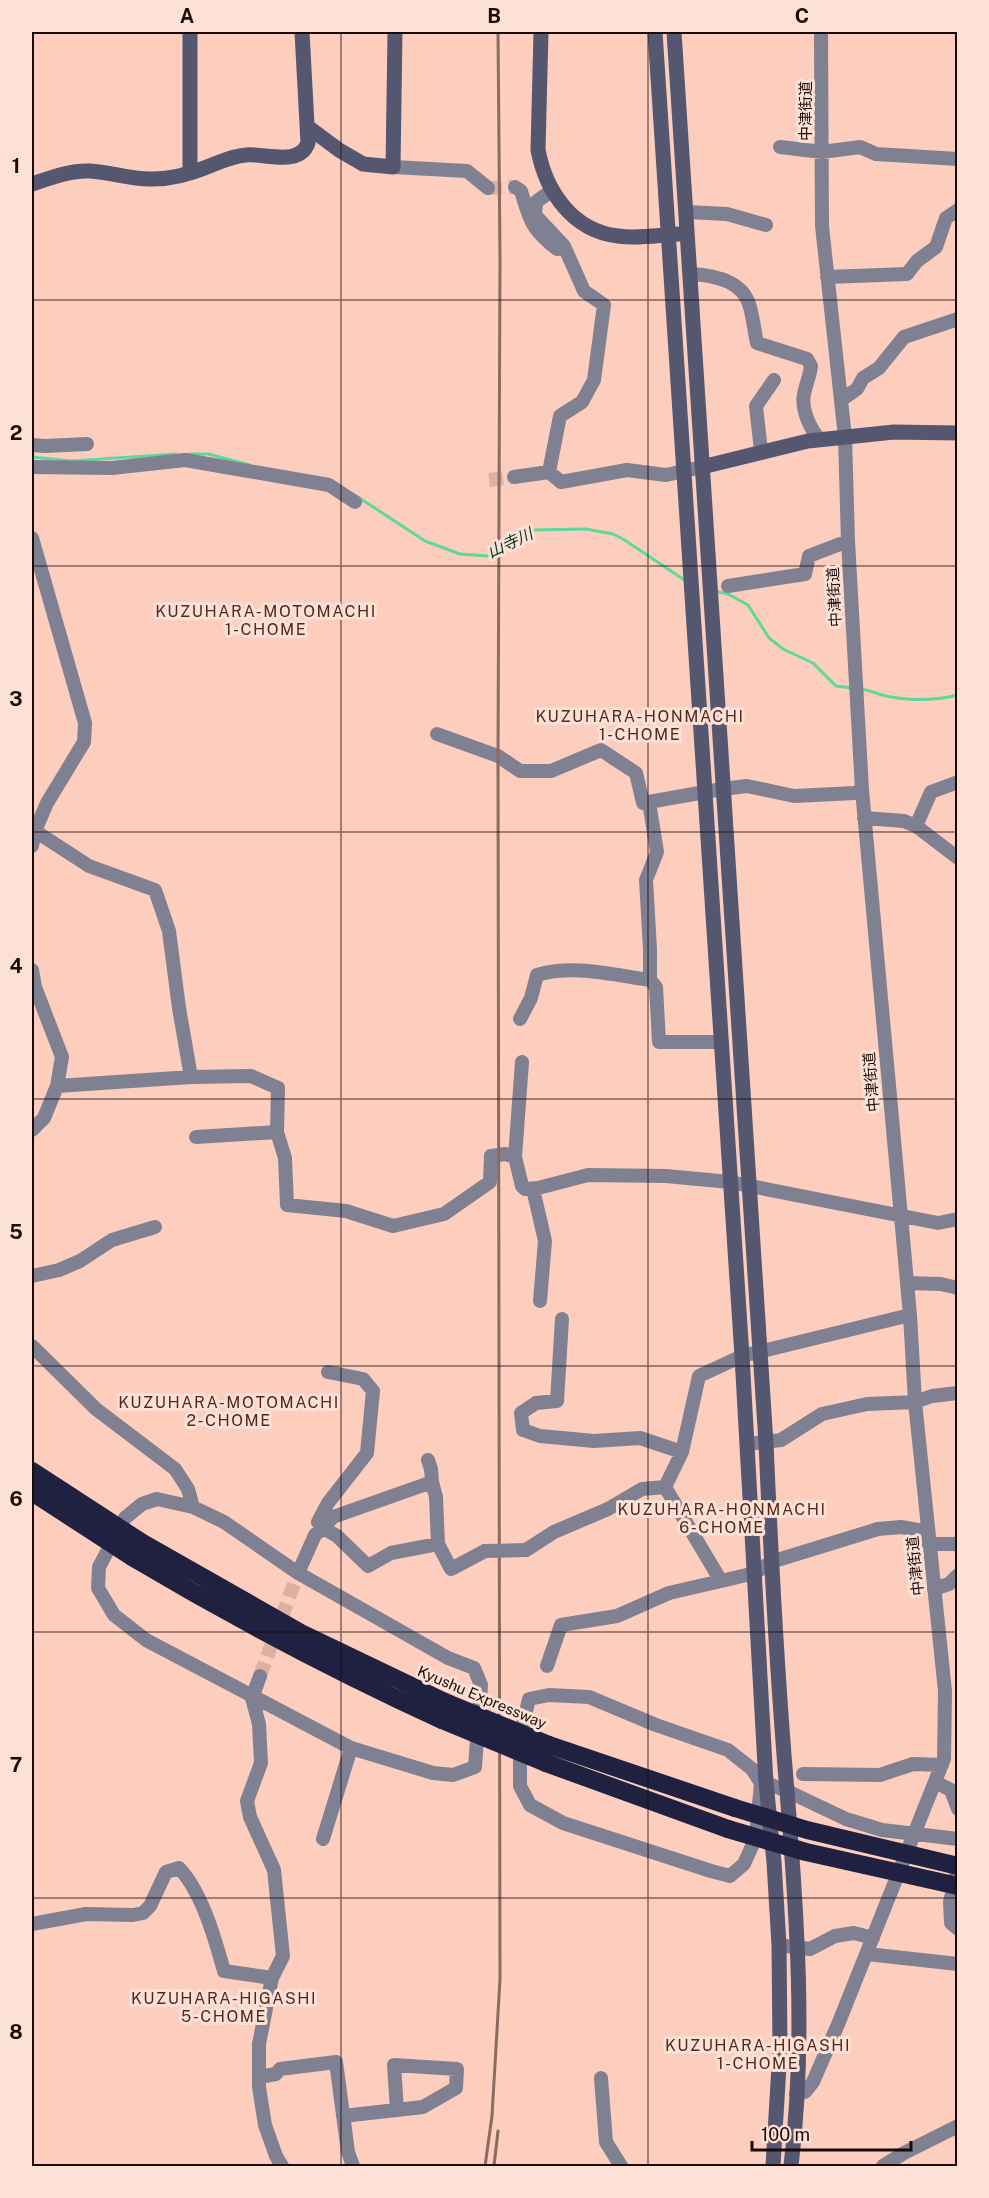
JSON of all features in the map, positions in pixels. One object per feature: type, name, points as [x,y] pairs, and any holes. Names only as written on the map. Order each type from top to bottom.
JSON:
[{"type":"highway","name":"Kyushu Expressway","points":[[32,1471],[215,1607],[294,1649],[442,1720],[548,1754],[807,1830],[957,1867]]},
{"type":"highway","name":"Kyushu Expressway","points":[[32,1492],[136,1550],[548,1754],[728,1829],[806,1852],[957,1886]]},
{"type":"street","points":[[190,32],[190,173]]},
{"type":"street","points":[[32,184],[78,171],[154,180],[190,173],[222,160],[248,154],[278,157],[298,155],[308,143],[302,32]]},
{"type":"street","points":[[393,167],[395,32]]},
{"type":"street","points":[[541,32],[538,150],[541,166],[551,191],[577,221],[596,231],[616,236],[643,237],[688,233]]},
{"type":"street","points":[[655,32],[742,1356],[755,1573],[764,1783],[774,1862],[779,1945],[780,2049],[773,2166]]},
{"type":"street","points":[[674,32],[766,1443],[771,1562],[794,1866],[798,1948],[796,2094],[791,2166]]},
{"type":"street","name":"中津街道","points":[[796,2094],[805,2092],[813,2082],[942,1765],[951,1691],[929,1544],[864,818],[848,541],[845,437],[822,226],[822,32]]},
{"type":"street","points":[[308,127],[363,164],[467,171],[488,188]]},
{"type":"street","points":[[780,147],[822,152],[860,147],[876,154],[957,159]]},
{"type":"street","points":[[515,187],[521,191],[528,216],[539,235],[556,249],[564,246]]},
{"type":"street","points":[[549,472],[560,416],[582,402],[594,380],[604,305],[584,291],[564,246],[535,215],[536,202],[551,191]]},
{"type":"street","points":[[827,277],[907,274],[917,261],[936,247],[946,218],[957,210]]},
{"type":"street","points":[[687,212],[727,214],[766,225]]},
{"type":"street","points":[[690,274],[709,275],[734,285],[742,293],[748,301],[757,343],[807,358],[811,366],[803,398],[813,433],[820,440]]},
{"type":"street","points":[[841,400],[857,388],[863,378],[879,368],[904,337],[957,319]]},
{"type":"street","points":[[761,451],[756,406],[774,380]]},
{"type":"street","points":[[514,477],[549,472],[561,482],[627,470],[666,475],[761,451],[820,440],[894,432],[957,433]]},
{"type":"street","points":[[32,444],[45,446],[87,444]]},
{"type":"street","points":[[32,467],[111,468],[185,460],[329,485],[355,502]]},
{"type":"street","points":[[32,538],[85,723],[84,742],[47,802],[35,831],[32,846]]},
{"type":"street","points":[[728,586],[805,574],[809,556],[848,541]]},
{"type":"street","points":[[437,734],[498,756],[520,771],[551,771],[601,750],[636,773],[643,803],[747,786],[794,796],[855,793],[862,790]]},
{"type":"street","points":[[916,826],[931,792],[957,782]]},
{"type":"street","points":[[649,802],[657,852],[646,879],[650,980],[656,987],[659,1042],[720,1042]]},
{"type":"street","points":[[864,818],[904,821],[916,826],[957,858]]},
{"type":"street","points":[[35,831],[89,866],[155,890],[169,931],[191,1077]]},
{"type":"street","points":[[32,970],[35,987],[62,1057],[57,1086],[44,1118],[32,1130]]},
{"type":"street","points":[[519,1019],[531,998],[537,975],[552,970],[587,971],[650,980]]},
{"type":"street","points":[[522,1062],[515,1157],[522,1186],[525,1189],[588,1175],[666,1176],[730,1182],[938,1223],[957,1219]]},
{"type":"street","points":[[57,1086],[191,1077],[251,1076],[278,1088],[277,1132],[285,1158],[287,1204],[346,1211],[393,1226],[444,1214],[490,1182],[491,1156],[505,1154],[515,1157]]},
{"type":"street","points":[[196,1137],[277,1132]]},
{"type":"street","points":[[532,1189],[545,1241],[540,1301]]},
{"type":"street","points":[[32,1276],[59,1270],[80,1261],[112,1240],[155,1227]]},
{"type":"street","points":[[907,1283],[941,1284],[957,1288]]},
{"type":"street","points":[[665,1487],[681,1452],[699,1376],[742,1356],[910,1315]]},
{"type":"street","points":[[562,1319],[557,1401],[536,1402],[521,1413],[523,1430],[540,1436],[594,1441],[640,1438],[681,1452]]},
{"type":"street","points":[[32,1346],[96,1408],[175,1469],[188,1490],[193,1507]]},
{"type":"street","points":[[328,1372],[363,1379],[373,1390],[367,1453],[328,1503],[318,1522],[323,1528],[337,1536],[368,1566],[391,1553],[438,1544]]},
{"type":"street","points":[[747,1444],[781,1440],[822,1414],[867,1404],[915,1402],[932,1396],[957,1393]]},
{"type":"street","points":[[428,1460],[436,1497],[438,1544],[452,1569],[485,1551],[526,1550],[554,1532],[608,1509],[642,1489],[665,1487]]},
{"type":"street","points":[[298,1573],[315,1535],[333,1517],[432,1482]]},
{"type":"street","points":[[665,1487],[721,1581]]},
{"type":"street","points":[[158,1499],[193,1507],[224,1522],[298,1573],[448,1658],[474,1668],[481,1685],[475,1767],[453,1775],[433,1773],[351,1749],[146,1640],[114,1615],[98,1588],[99,1567],[125,1518],[142,1504],[158,1499]]},
{"type":"street","points":[[547,1666],[561,1625],[617,1617],[669,1593],[755,1573],[771,1562],[878,1529],[901,1527],[918,1530],[929,1544],[957,1544]]},
{"type":"street","points":[[934,1589],[949,1584],[957,1575]]},
{"type":"street","points":[[260,1677],[252,1698],[259,1724],[261,1763],[247,1801],[250,1817],[274,1869],[283,1956],[272,1978],[259,2044],[259,2077],[265,2126],[282,2166]]},
{"type":"street","points":[[764,1783],[756,1837],[744,1864],[730,1876],[563,1823],[530,1805],[520,1786],[520,1737],[529,1699],[549,1695],[589,1697],[656,1725],[728,1750],[752,1769],[764,1783],[787,1791],[846,1819],[882,1830],[957,1839]]},
{"type":"street","points":[[323,1839],[351,1749]]},
{"type":"street","points":[[803,1774],[880,1775],[913,1764],[942,1765]]},
{"type":"street","points":[[935,1782],[951,1790],[957,1809]]},
{"type":"street","points":[[957,1867],[950,1902],[951,1923],[957,1929]]},
{"type":"street","points":[[32,1924],[86,1914],[133,1915],[143,1913],[150,1906],[166,1872],[179,1868],[193,1886],[218,1949],[224,1971],[272,1978]]},
{"type":"street","points":[[779,1945],[810,1949],[835,1936],[854,1933],[873,1938]]},
{"type":"street","points":[[867,1954],[957,1964]]},
{"type":"street","points":[[259,2077],[276,2074],[280,2069],[336,2062],[348,2152],[353,2166]]},
{"type":"street","points":[[343,2116],[397,2110],[423,2107],[456,2088],[456,2069],[394,2065],[397,2110]]},
{"type":"street","points":[[601,2078],[606,2142],[621,2166]]},
{"type":"street","points":[[883,2166],[957,2126]]},
{"type":"waterway","name":"山寺川","points":[[32,457],[71,461],[176,454]]},
{"type":"waterway","name":"山寺川","points":[[189,454],[208,454],[250,465]]},
{"type":"waterway","name":"山寺川","points":[[358,497],[425,541],[460,554],[487,556],[531,530],[586,529],[613,534],[623,539],[686,581]]},
{"type":"waterway","name":"山寺川","points":[[714,591],[728,594],[748,605],[769,638],[783,649],[813,663],[836,686],[852,688]]},
{"type":"waterway","name":"山寺川","points":[[859,689],[910,699],[958,695]]},
{"type":"tunnel","points":[[488,188],[515,187]]},
{"type":"tunnel","points":[[489,480],[514,477]]},
{"type":"tunnel","points":[[260,1676],[298,1573]]},
{"type":"railway","points":[[485,2166],[492,2116],[500,1979],[498,32]]},
{"type":"railway","points":[[494,2166],[498,2131]]},
{"type":"district","name":"KUZUHARA-MOTOMACHI 1-CHOME","points":[[266,620]]},
{"type":"district","name":"KUZUHARA-HONMACHI 1-CHOME","points":[[640,725]]},
{"type":"district","name":"KUZUHARA-MOTOMACHI 2-CHOME","points":[[229,1411]]},
{"type":"district","name":"KUZUHARA-HONMACHI 6-CHOME","points":[[722,1518]]},
{"type":"district","name":"KUZUHARA-HIGASHI 5-CHOME","points":[[224,2007]]},
{"type":"district","name":"KUZUHARA-HIGASHI 1-CHOME","points":[[758,2054]]}]
